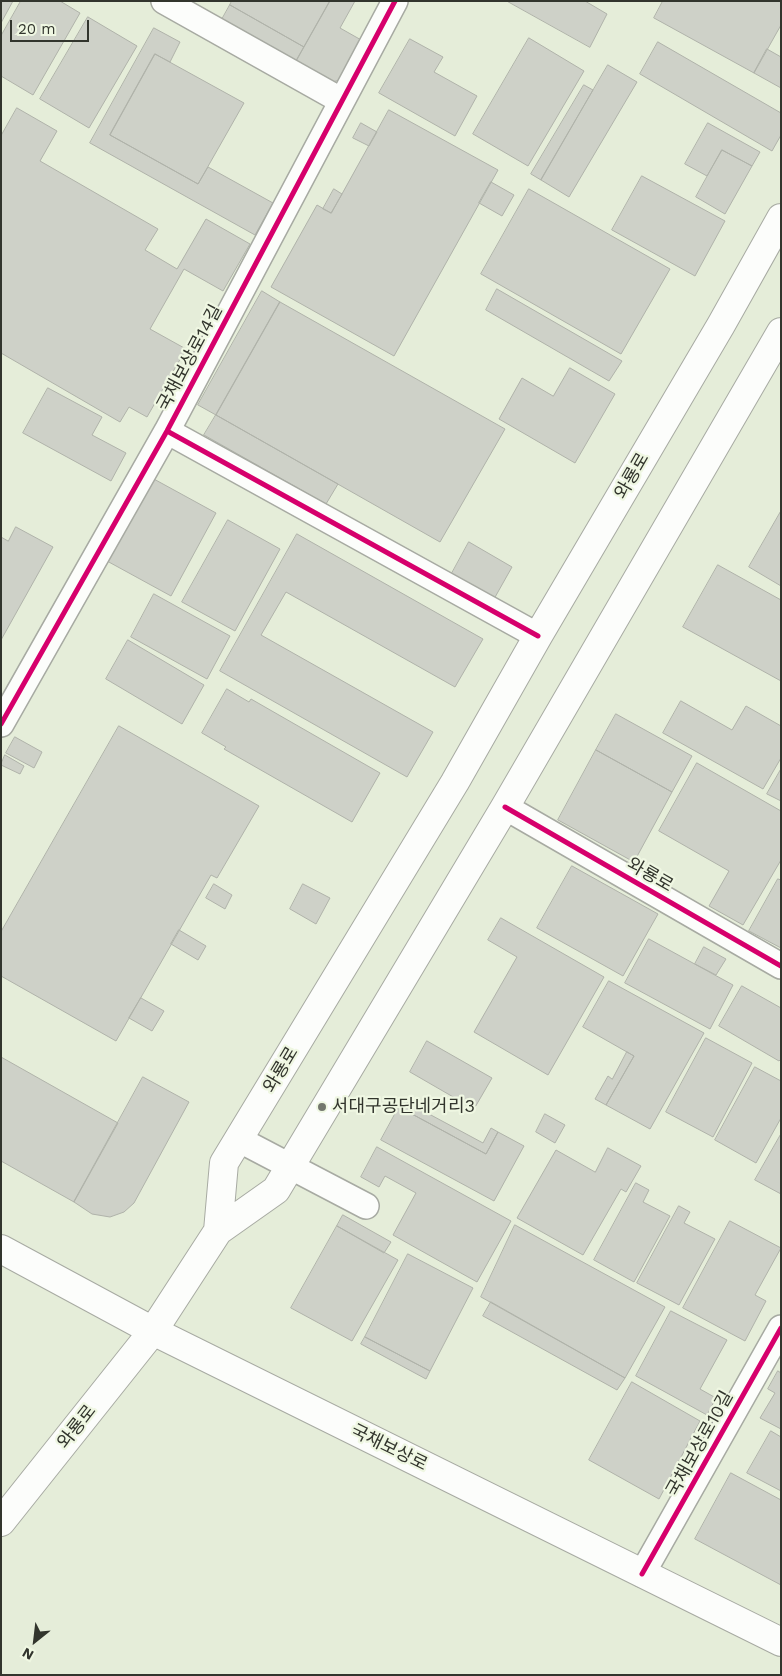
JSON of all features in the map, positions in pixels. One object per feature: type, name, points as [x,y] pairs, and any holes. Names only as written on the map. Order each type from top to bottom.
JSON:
[{"type":"main road","name":"와룡로","points":[[218,1231],[224,1163],[455,782],[538,636],[721,325],[781,218]]},
{"type":"main road","name":"와룡로","points":[[1,1522],[153,1332],[218,1231],[276,1190],[505,808],[777,347]]},
{"type":"main road","name":"국채보상로","points":[[1,1249],[153,1332],[781,1642]]},
{"type":"street","points":[[164,1],[342,101]]},
{"type":"street","name":"국채보상로14길","points":[[1,724],[167,431],[395,1]]},
{"type":"street","points":[[167,431],[538,636]]},
{"type":"street","name":"와룡로","points":[[505,808],[781,966]]},
{"type":"street","points":[[238,1139],[366,1206]]},
{"type":"street","name":"국채보상로10길","points":[[642,1574],[781,1328]]},
{"type":"shaded area","points":[[1,1],[781,1],[781,1675],[1,1675]]},
{"type":"building","points":[[1,1],[13,1],[1,23]]},
{"type":"building","points":[[21,1],[60,1],[80,13],[33,95],[1,76],[1,36]]},
{"type":"building","points":[[232,1],[330,1],[304,47],[230,5]]},
{"type":"building","points":[[330,1],[355,1],[340,28],[363,41],[343,79],[325,84],[294,65]]},
{"type":"building","points":[[507,1],[585,1],[607,14],[590,47]]},
{"type":"building","points":[[663,1],[781,1],[781,25],[754,73],[654,18]]},
{"type":"building","points":[[230,5],[304,47],[294,65],[220,23]]},
{"type":"building","points":[[88,17],[137,46],[89,128],[40,99]]},
{"type":"building","points":[[154,28],[180,42],[170,62],[155,54],[110,135],[198,184],[208,167],[273,203],[255,235],[90,143]]},
{"type":"building","points":[[529,38],[584,71],[528,166],[473,134]]},
{"type":"building","points":[[410,39],[443,57],[434,72],[477,96],[455,136],[379,93]]},
{"type":"building","points":[[658,42],[781,113],[781,135],[772,151],[640,74]]},
{"type":"building","points":[[767,49],[781,57],[781,88],[754,73]]},
{"type":"building","points":[[155,54],[244,103],[198,184],[110,135]]},
{"type":"building","points":[[608,65],[637,82],[569,197],[541,180]]},
{"type":"building","points":[[584,85],[593,90],[541,180],[531,174]]},
{"type":"building","points":[[17,108],[57,131],[40,161],[158,229],[145,250],[177,269],[206,219],[250,244],[223,291],[184,269],[150,329],[186,349],[147,417],[129,407],[120,422],[1,353],[1,136]]},
{"type":"building","points":[[389,110],[498,170],[394,356],[271,287],[317,205],[331,213]]},
{"type":"building","points":[[361,123],[377,132],[369,146],[353,138]]},
{"type":"building","points":[[708,123],[760,152],[752,166],[722,150],[707,176],[685,164]]},
{"type":"building","points":[[722,150],[752,166],[725,214],[696,197]]},
{"type":"building","points":[[642,176],[725,221],[695,276],[612,230]]},
{"type":"building","points":[[491,182],[514,195],[502,216],[479,203]]},
{"type":"building","points":[[334,189],[342,194],[331,213],[323,209]]},
{"type":"building","points":[[529,189],[670,269],[621,354],[481,274]]},
{"type":"building","points":[[497,289],[622,361],[609,381],[486,310]]},
{"type":"building","points":[[262,291],[280,302],[216,415],[198,405]]},
{"type":"building","points":[[280,302],[505,429],[440,542],[216,415]]},
{"type":"building","points":[[570,368],[615,394],[575,463],[499,419],[522,378],[553,396]]},
{"type":"building","points":[[48,388],[102,417],[92,435],[126,453],[111,481],[23,433]]},
{"type":"building","points":[[216,415],[338,484],[326,504],[204,435]]},
{"type":"building","points":[[152,478],[216,513],[171,596],[107,561]]},
{"type":"building","points":[[781,511],[781,586],[749,567]]},
{"type":"building","points":[[228,520],[280,549],[235,631],[182,602]]},
{"type":"building","points":[[16,527],[53,547],[1,640],[1,537],[8,541]]},
{"type":"building","points":[[297,534],[483,639],[455,687],[286,592],[261,635],[433,732],[407,777],[220,671]]},
{"type":"building","points":[[469,542],[512,567],[494,599],[451,575]]},
{"type":"building","points":[[718,565],[781,600],[781,681],[683,627]]},
{"type":"building","points":[[154,594],[230,636],[207,679],[131,637]]},
{"type":"building","points":[[128,640],[204,685],[182,724],[106,679]]},
{"type":"building","points":[[227,689],[249,702],[251,699],[380,773],[352,822],[224,749],[226,747],[202,733]]},
{"type":"building","points":[[681,701],[732,730],[746,706],[781,726],[781,758],[763,789],[663,733]]},
{"type":"building","points":[[616,714],[692,756],[672,792],[596,750]]},
{"type":"building","points":[[119,726],[259,806],[217,878],[211,875],[116,1041],[1,976],[1,932]]},
{"type":"building","points":[[15,737],[42,752],[34,768],[6,753]]},
{"type":"building","points":[[596,750],[672,792],[634,862],[558,820]]},
{"type":"building","points":[[5,755],[24,766],[20,774],[1,765]]},
{"type":"building","points":[[697,763],[781,811],[781,860],[743,925],[709,906],[729,871],[659,831]]},
{"type":"building","points":[[781,769],[781,801],[767,794]]},
{"type":"building","points":[[572,866],[658,914],[623,976],[537,928]]},
{"type":"building","points":[[778,879],[781,880],[781,948],[749,931]]},
{"type":"building","points":[[214,884],[232,895],[225,909],[206,898]]},
{"type":"building","points":[[303,884],[330,898],[316,924],[290,909]]},
{"type":"building","points":[[501,918],[604,977],[548,1075],[474,1032],[517,957],[488,940]]},
{"type":"building","points":[[179,930],[206,946],[198,960],[171,944]]},
{"type":"building","points":[[649,939],[733,985],[710,1029],[625,983]]},
{"type":"building","points":[[704,947],[726,959],[716,975],[695,964]]},
{"type":"building","points":[[609,981],[704,1033],[650,1129],[606,1105],[634,1056],[583,1027]]},
{"type":"building","points":[[742,986],[781,1008],[781,1059],[779,1061],[719,1026]]},
{"type":"building","points":[[141,998],[164,1011],[152,1031],[129,1018]]},
{"type":"building","points":[[706,1038],[752,1063],[713,1137],[666,1112]]},
{"type":"building","points":[[427,1041],[492,1078],[474,1109],[410,1072]]},
{"type":"building","points":[[627,1052],[634,1056],[606,1105],[595,1099],[608,1076],[612,1079]]},
{"type":"building","points":[[1,1057],[118,1123],[74,1202],[1,1161]]},
{"type":"building","points":[[755,1067],[781,1081],[781,1118],[756,1163],[715,1140]]},
{"type":"building","points":[[143,1077],[189,1102],[134,1203],[124,1212],[110,1217],[92,1214],[74,1202]]},
{"type":"building","points":[[403,1100],[483,1143],[491,1128],[498,1132],[486,1154],[399,1107]]},
{"type":"building","points":[[399,1107],[486,1154],[498,1132],[524,1146],[494,1201],[381,1140]]},
{"type":"building","points":[[545,1114],[565,1125],[555,1143],[536,1132]]},
{"type":"building","points":[[781,1134],[781,1194],[755,1180]]},
{"type":"building","points":[[377,1147],[511,1221],[477,1282],[393,1235],[416,1193],[385,1176],[379,1187],[361,1177]]},
{"type":"building","points":[[608,1148],[641,1166],[626,1192],[621,1189],[583,1255],[517,1218],[556,1150],[595,1172]]},
{"type":"building","points":[[636,1183],[649,1190],[643,1202],[670,1216],[634,1282],[594,1260]]},
{"type":"building","points":[[679,1206],[690,1212],[684,1223],[715,1239],[679,1305],[637,1283]]},
{"type":"building","points":[[343,1215],[391,1242],[384,1253],[337,1226]]},
{"type":"building","points":[[730,1221],[781,1248],[755,1295],[766,1301],[745,1341],[683,1308]]},
{"type":"building","points":[[515,1225],[665,1307],[625,1378],[481,1297]]},
{"type":"building","points":[[337,1226],[398,1260],[352,1341],[291,1308]]},
{"type":"building","points":[[408,1254],[473,1288],[430,1371],[365,1337]]},
{"type":"building","points":[[491,1302],[625,1378],[617,1390],[483,1316]]},
{"type":"building","points":[[671,1311],[727,1340],[700,1389],[716,1398],[707,1415],[636,1376]]},
{"type":"building","points":[[365,1337],[430,1371],[426,1379],[361,1344]]},
{"type":"building","points":[[778,1371],[781,1373],[781,1429],[760,1418],[775,1393],[768,1389]]},
{"type":"building","points":[[632,1382],[700,1421],[659,1499],[589,1460]]},
{"type":"building","points":[[771,1431],[781,1437],[781,1491],[747,1473]]},
{"type":"building","points":[[731,1473],[781,1500],[781,1585],[695,1539]]},
{"type":"cycle path","points":[[1,724],[167,431],[395,1]]},
{"type":"cycle path","points":[[167,431],[538,636]]},
{"type":"cycle path","points":[[505,807],[781,966]]},
{"type":"cycle path","points":[[642,1574],[781,1328]]},
{"type":"place","name":"서대구공단네거리3","points":[[322,1107]]}]
